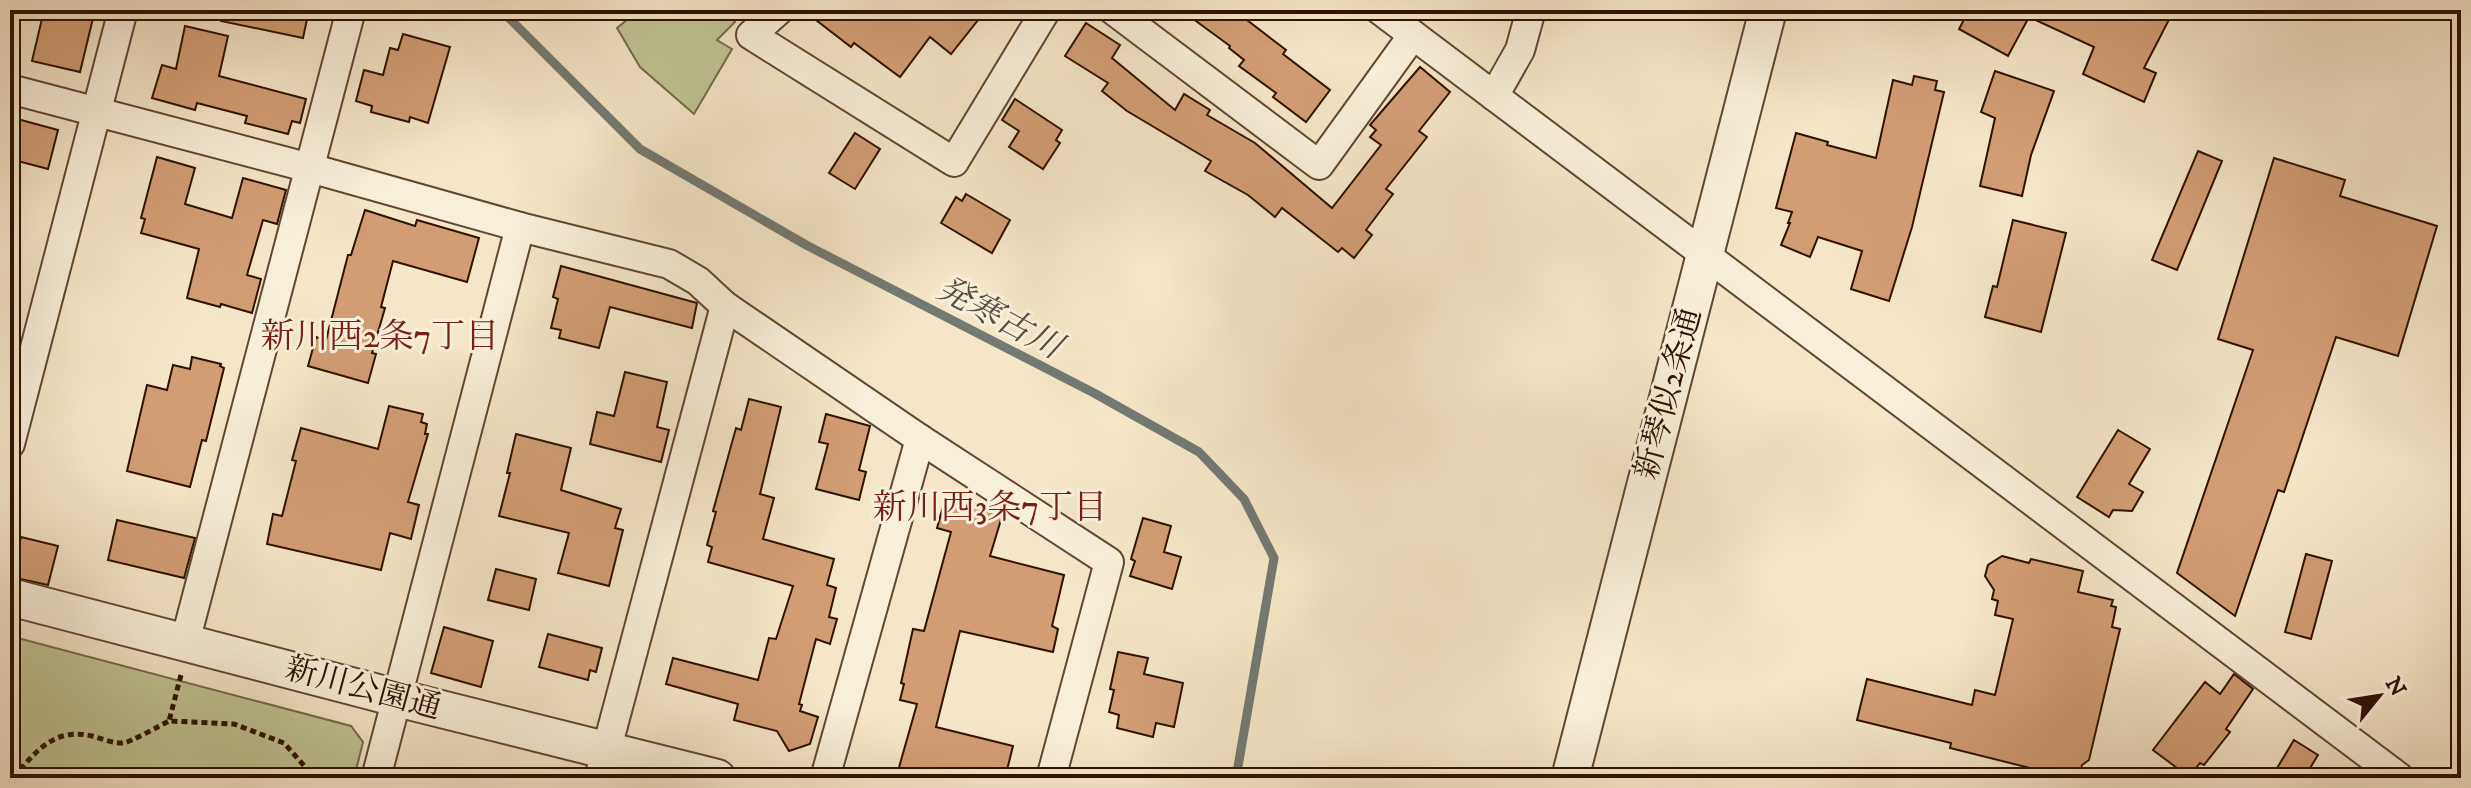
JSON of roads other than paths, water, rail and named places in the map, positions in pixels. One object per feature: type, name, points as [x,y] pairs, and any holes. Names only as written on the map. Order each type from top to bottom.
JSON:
[{"type":"street","points":[[10,444],[123,10]]},
{"type":"street","points":[[184,657],[351,10]]},
{"type":"street","points":[[779,10],[751,35],[954,162],[1046,10]]},
{"type":"street","points":[[1113,10],[1319,165],[1413,35]]},
{"type":"street","points":[[1380,10],[2400,778]]},
{"type":"street","points":[[1494,96],[1520,50],[1531,10]]},
{"type":"street","name":"新琴似2条通","points":[[1570,778],[1768,10]]},
{"type":"street","points":[[10,89],[520,227],[669,264],[698,281],[725,306],[920,439],[1109,562],[1051,778]]},
{"type":"street","points":[[376,778],[520,227]]},
{"type":"street","points":[[602,764],[725,306]]},
{"type":"street","points":[[825,778],[920,439]]},
{"type":"street","name":"新川公園通","points":[[10,597],[184,657],[397,698],[602,764],[717,778]]},
{"type":"waterway","name":"発寒古川","points":[[501,10],[640,149],[808,246],[1094,393],[1199,452],[1244,499],[1274,558],[1236,778]]},
{"type":"district","name":"新川西2条7丁目","points":[[380,337]]},
{"type":"district","name":"新川西3条7丁目","points":[[990,508]]}]
